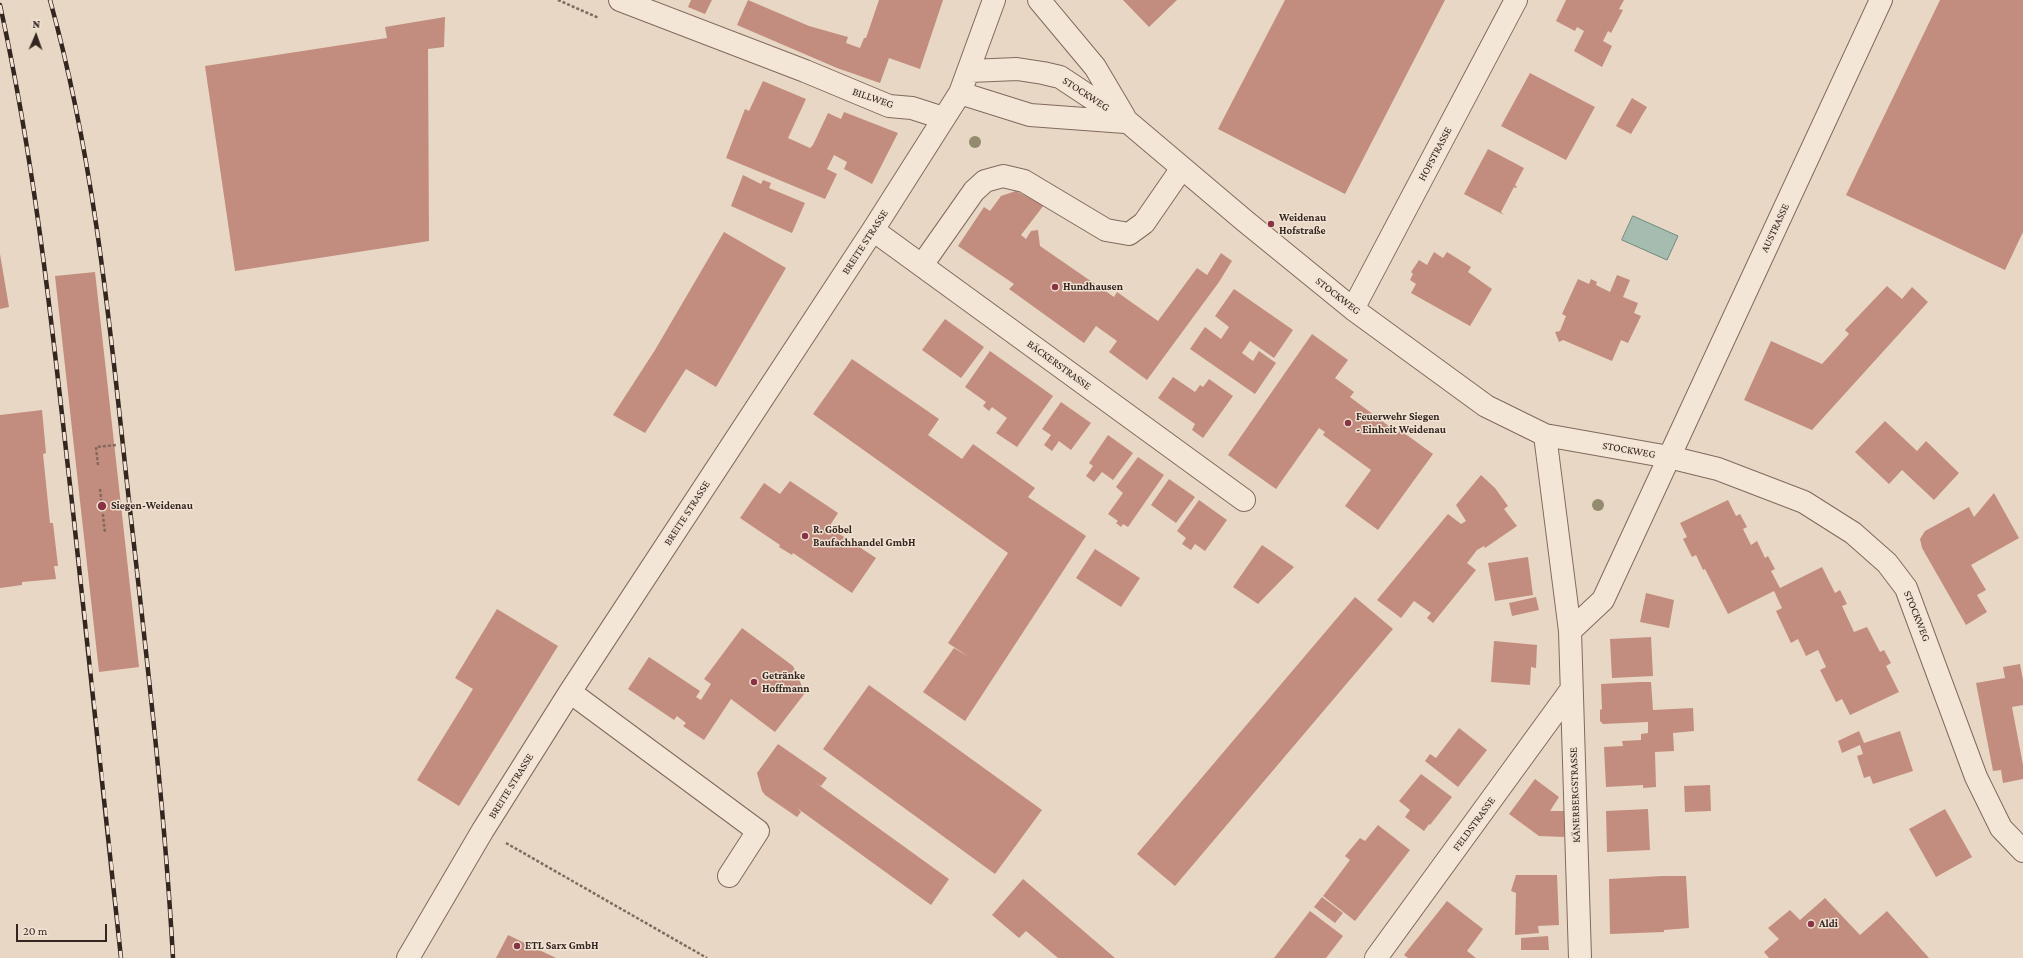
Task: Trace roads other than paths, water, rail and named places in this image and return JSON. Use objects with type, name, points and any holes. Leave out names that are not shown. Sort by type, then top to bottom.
[{"type":"street","name":"BILLWEG","points":[[620,0],[805,71],[889,106],[912,108],[944,118]]},
{"type":"street","name":"BREITE STRASSE","points":[[408,958],[484,830],[570,692],[873,230],[960,94],[970,71],[994,0]]},
{"type":"street","name":"STOCKWEG","points":[[1039,0],[1095,67],[1128,122]]},
{"type":"street","name":"HOFSTRASSE","points":[[1353,309],[1516,0]]},
{"type":"street","name":"AUSTRASSE","points":[[1669,457],[1881,0]]},
{"type":"street","name":"STOCKWEG","points":[[970,71],[1017,69],[1043,72],[1060,77],[1128,122],[1353,309],[1486,406],[1545,435],[1669,457],[1718,469],[1804,502],[1852,534],[1887,563],[1906,588],[1976,777],[2001,828],[2021,846]]},
{"type":"street","name":"STOCKWEG","points":[[960,94],[1030,115],[1128,122]]},
{"type":"street","points":[[922,265],[974,191],[985,181],[1002,176],[1024,181],[1106,230],[1128,234],[1144,223],[1182,168]]},
{"type":"street","name":"BÄCKERSTRASSE","points":[[873,230],[1244,500]]},
{"type":"street","name":"KÄNERBERGSTRASSE","points":[[1545,435],[1570,631],[1580,958]]},
{"type":"street","points":[[1570,631],[1603,600],[1669,457]]},
{"type":"street","name":"FELDSTRASSE","points":[[1376,958],[1572,690]]},
{"type":"street","points":[[570,692],[758,831],[730,876]]},
{"type":"railway","points":[[50,0],[78,117],[98,236],[106,295],[153,716],[173,958]]},
{"type":"railway","points":[[0,5],[12,61],[40,231],[61,402],[121,958]]},
{"type":"place","name":"Weidenau Hofstraße","points":[[1271,224]]},
{"type":"place","name":"Hundhausen","points":[[1055,287]]},
{"type":"place","name":"Feuerwehr Siegen - Einheit Weidenau","points":[[1348,423]]},
{"type":"place","name":"Siegen-Weidenau","points":[[102,506]]},
{"type":"place","name":"R. Göbel Baufachhandel GmbH","points":[[805,536]]},
{"type":"place","name":"Getränke Hoffmann","points":[[754,682]]},
{"type":"place","name":"Aldi","points":[[1811,924]]},
{"type":"place","name":"ETL Sarx GmbH","points":[[517,946]]}]
